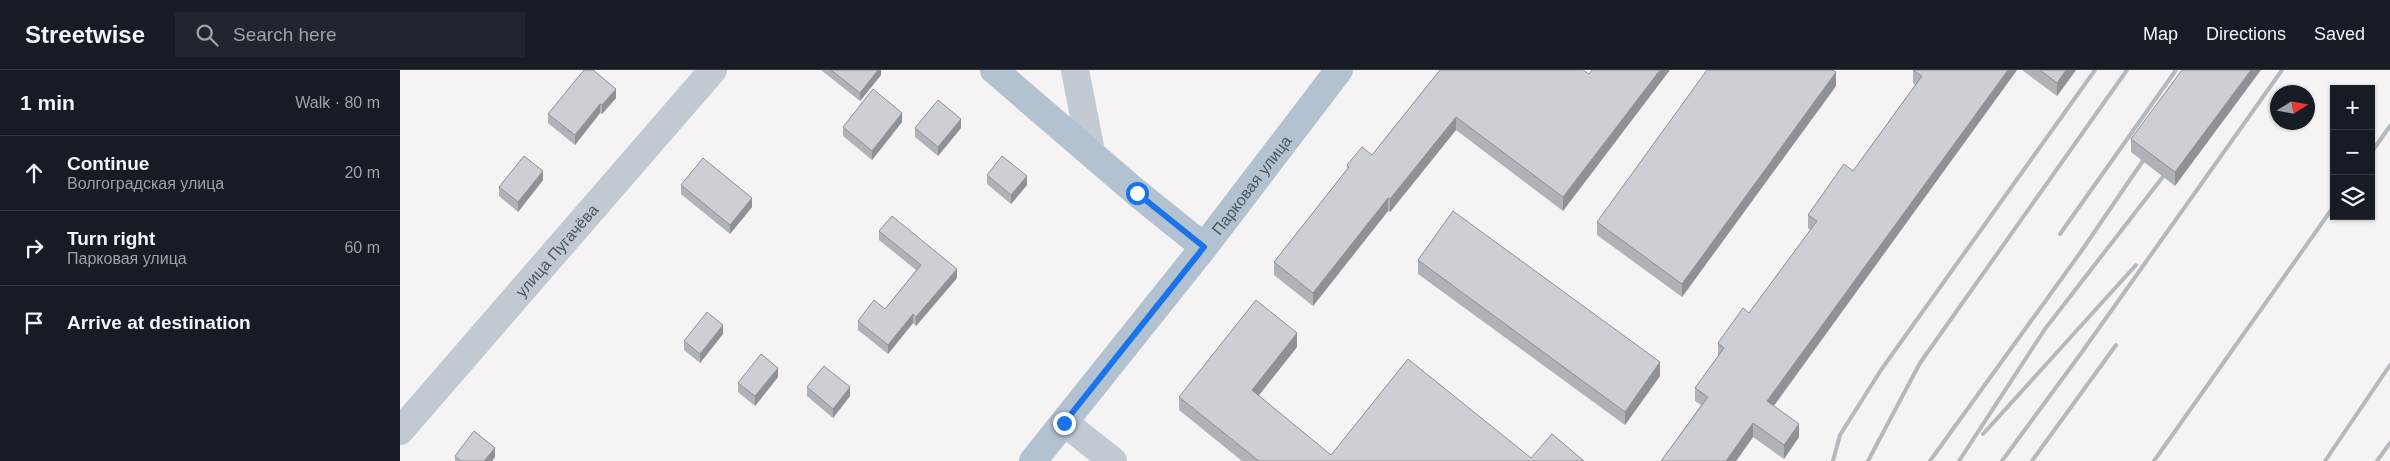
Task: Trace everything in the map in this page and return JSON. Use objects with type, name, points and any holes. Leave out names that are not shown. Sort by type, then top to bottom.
[{"type":"main road","points":[[994,70],[1137,193],[1204,247]]},
{"type":"main road","name":"Парковая улица","points":[[1033,461],[1204,247],[1339,70]]},
{"type":"street","name":"улица Пугачёва","points":[[400,431],[713,70]]},
{"type":"street","points":[[1075,70],[1090,152]]},
{"type":"street","points":[[1064,423],[1113,461]]},
{"type":"building","points":[[584,70],[593,70],[616,89],[602,105],[600,104],[575,135],[548,114]]},
{"type":"building","points":[[831,70],[878,70],[860,93]]},
{"type":"building","points":[[1440,70],[1583,70],[1589,74],[1592,70],[1660,70],[1563,197],[1456,117],[1390,199],[1388,198],[1313,293],[1274,262],[1349,167],[1347,165],[1362,147],[1372,155]]},
{"type":"building","points":[[1707,70],[1832,70],[1836,72],[1682,284],[1597,222]]},
{"type":"building","points":[[1913,70],[2008,70],[1767,401],[1799,424],[1784,445],[1753,423],[1726,461],[1661,461],[1708,397],[1695,388],[1724,348],[1718,343],[1743,308],[1749,313],[1817,221],[1808,215],[1844,164],[1853,171],[1922,76]]},
{"type":"building","points":[[2040,70],[2066,70],[2057,83]]},
{"type":"building","points":[[2182,70],[2251,70],[2175,172],[2131,139]]},
{"type":"building","points":[[873,89],[902,113],[872,151],[843,127]]},
{"type":"building","points":[[938,100],[961,119],[938,147],[915,128]]},
{"type":"building","points":[[524,156],[543,171],[518,202],[499,187]]},
{"type":"building","points":[[1002,156],[1027,176],[1011,195],[987,175]]},
{"type":"building","points":[[703,158],[752,198],[730,225],[681,185]]},
{"type":"building","points":[[1453,211],[1660,362],[1625,412],[1418,260]]},
{"type":"building","points":[[892,216],[957,269],[916,317],[913,314],[888,345],[858,321],[874,300],[885,309],[921,265],[879,231]]},
{"type":"building","points":[[1256,300],[1297,333],[1252,390],[1331,455],[1408,359],[1531,458],[1552,434],[1584,461],[1259,461],[1179,397]]},
{"type":"building","points":[[707,312],[723,325],[700,354],[684,341]]},
{"type":"building","points":[[761,354],[778,368],[755,396],[738,383]]},
{"type":"building","points":[[824,366],[850,387],[833,409],[807,387]]},
{"type":"building","points":[[474,431],[495,448],[484,461],[461,461],[455,456]]},
{"type":"railway","points":[[1833,461],[1840,435],[1881,370],[2095,70]]},
{"type":"railway","points":[[1868,461],[1920,363],[2127,70]]},
{"type":"railway","points":[[2060,234],[2176,70]]},
{"type":"railway","points":[[2002,461],[2082,352],[2282,70]]},
{"type":"railway","points":[[2375,147],[2390,126]]},
{"type":"railway","points":[[1930,461],[2080,253],[2151,149]]},
{"type":"railway","points":[[1959,461],[2045,329],[2172,165]]},
{"type":"railway","points":[[2154,461],[2330,212]]},
{"type":"railway","points":[[1983,434],[2136,265]]},
{"type":"railway","points":[[2032,461],[2116,345]]},
{"type":"railway","points":[[2325,461],[2390,365]]},
{"type":"railway","points":[[2377,461],[2390,443]]},
{"type":"route","points":[[1064,423],[1204,247],[1137,193]]}]
